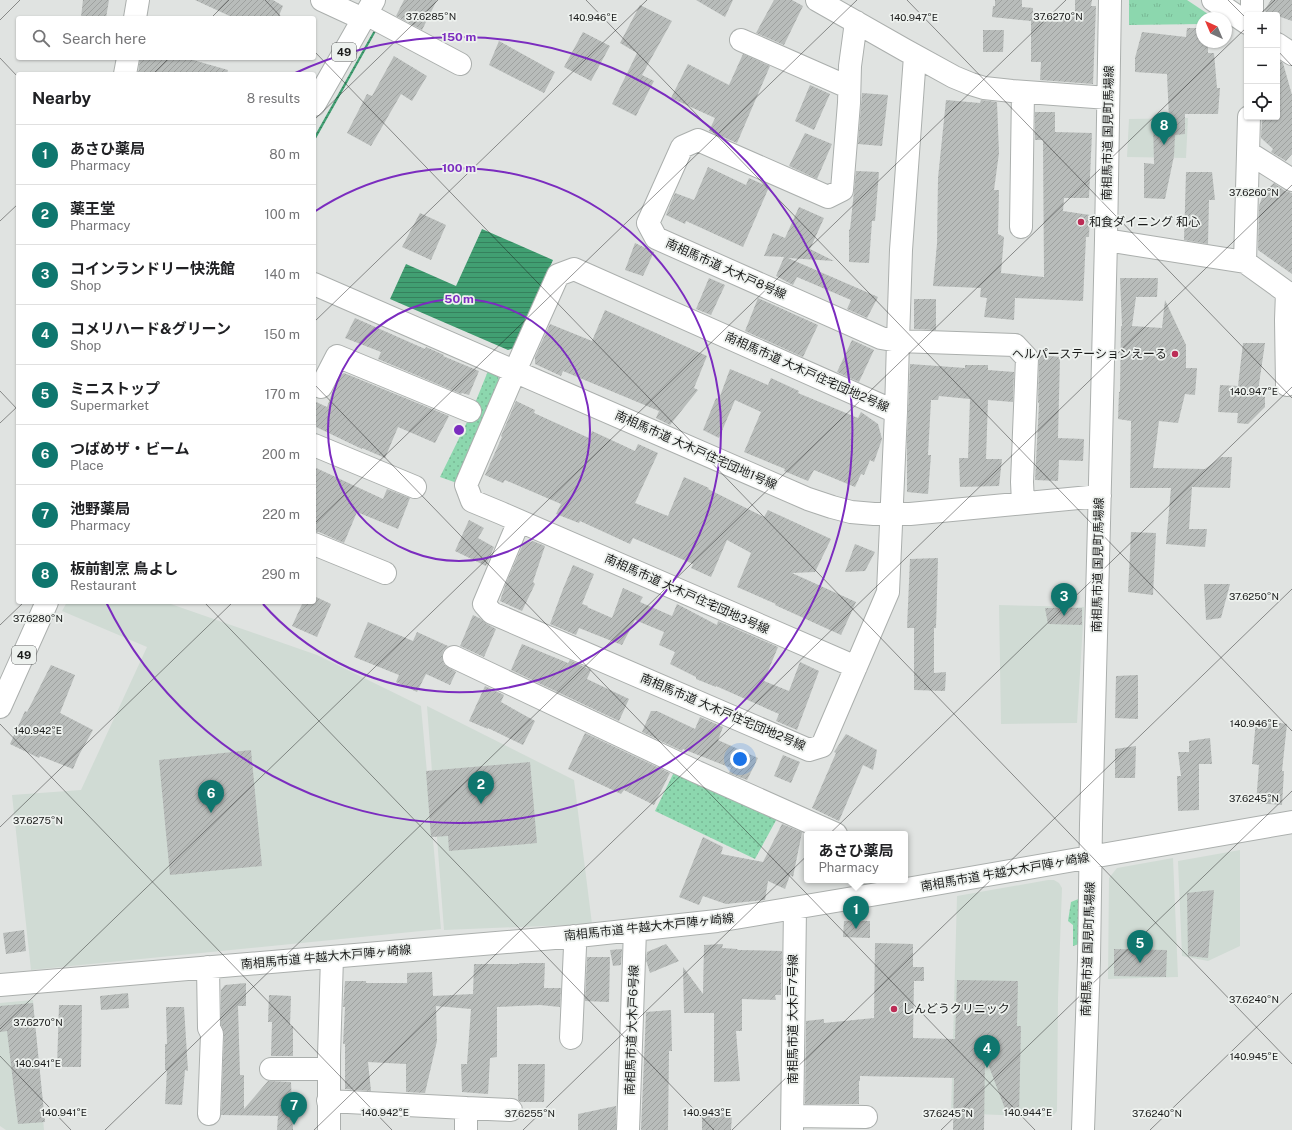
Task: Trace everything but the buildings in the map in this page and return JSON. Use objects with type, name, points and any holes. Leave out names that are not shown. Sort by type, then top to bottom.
[{"type":"street","points":[[135,16],[138,0]]},
{"type":"street","points":[[322,0],[367,11],[460,64]]},
{"type":"street","points":[[817,0],[915,56],[954,77],[971,84],[984,88],[1023,92],[1108,98]]},
{"type":"street","name":"南相馬市道 国見町馬場線","points":[[1083,1130],[1089,960],[1106,240],[1110,0]]},
{"type":"street","points":[[1212,0],[1244,21]]},
{"type":"street","points":[[1252,0],[1252,12]]},
{"type":"street","name":"49","points":[[316,101],[367,11]]},
{"type":"street","name":"南相馬市道 大木戸8号線","points":[[856,22],[848,88],[849,103],[842,190],[828,197],[698,140],[682,147],[648,223],[656,238],[881,338],[898,341]]},
{"type":"street","points":[[741,40],[848,88]]},
{"type":"street","points":[[1280,46],[1292,54]]},
{"type":"street","points":[[896,412],[901,250],[915,56]]},
{"type":"street","points":[[125,72],[128,60]]},
{"type":"street","points":[[1021,227],[1023,92]]},
{"type":"street","points":[[1245,262],[1250,120]]},
{"type":"street","points":[[1249,153],[1292,180]]},
{"type":"street","points":[[1106,240],[1245,262],[1290,294],[1286,320],[1287,386]]},
{"type":"street","name":"南相馬市道 大木戸住宅団地2号線","points":[[574,269],[896,412],[888,592],[822,746],[809,750],[492,612],[484,604],[519,521],[472,501],[466,485],[515,371],[558,275],[574,269]]},
{"type":"street","name":"南相馬市道 大木戸住宅団地1号線","points":[[316,285],[808,499],[832,507],[851,512],[910,514],[1100,496]]},
{"type":"street","points":[[898,341],[1015,345],[1027,358],[1022,482],[1023,504]]},
{"type":"street","points":[[316,385],[321,387],[337,356],[470,411]]},
{"type":"street","points":[[316,446],[415,487]]},
{"type":"street","name":"南相馬市道 大木戸住宅団地3号線","points":[[519,521],[856,667]]},
{"type":"street","points":[[316,545],[385,573]]},
{"type":"street","name":"49","points":[[0,707],[46,604]]},
{"type":"street","points":[[454,657],[697,772],[829,831]]},
{"type":"street","name":"南相馬市道 牛越大木戸陣ヶ崎線","points":[[0,985],[574,936],[717,920],[794,908],[906,884],[1091,857],[1292,822]]},
{"type":"street","name":"南相馬市道 大木戸7号線","points":[[792,1123],[794,908]]},
{"type":"street","name":"南相馬市道 大木戸6号線","points":[[628,1130],[635,930]]},
{"type":"street","points":[[571,1038],[575,947],[574,936]]},
{"type":"street","points":[[329,1130],[328,1101],[332,956]]},
{"type":"street","points":[[208,967],[209,1028],[212,1034],[209,1114]]},
{"type":"street","points":[[271,1069],[329,1069]]},
{"type":"street","points":[[328,1101],[511,1110]]},
{"type":"street","points":[[466,1108],[466,1130]]},
{"type":"street","points":[[792,1123],[866,1116]]},
{"type":"shaded area","points":[[377,25],[379,26],[316,138],[316,133]]},
{"type":"shaded area","points":[[1188,118],[1186,158],[1127,157],[1129,119]]},
{"type":"shaded area","points":[[482,229],[553,260],[514,348],[508,350],[390,299],[406,264],[456,286]]},
{"type":"shaded area","points":[[66,604],[171,604],[317,655],[421,706],[441,929],[31,970],[12,795],[81,790],[147,647],[62,611]]},
{"type":"shaded area","points":[[999,605],[1084,607],[1077,723],[1001,724]]},
{"type":"shaded area","points":[[427,706],[574,780],[592,924],[444,930]]},
{"type":"shaded area","points":[[1240,850],[1240,946],[1208,961],[1182,956],[1178,861]]},
{"type":"shaded area","points":[[1173,858],[1178,977],[1108,979],[1109,878],[1117,868]]},
{"type":"shaded area","points":[[1054,880],[1059,883],[1062,888],[1058,998],[1057,1111],[1052,1117],[951,1113],[957,896]]},
{"type":"shaded area","points":[[33,1000],[44,1130],[6,1130],[0,1126],[0,1003]]},
{"type":"green space","points":[[1129,0],[1187,0],[1205,12],[1196,12],[1196,24],[1129,25]]},
{"type":"green space","points":[[488,371],[498,375],[500,388],[457,483],[440,477],[469,418]]},
{"type":"green space","points":[[677,766],[780,813],[755,859],[655,811]]},
{"type":"green space","points":[[1081,898],[1079,944],[1073,946],[1073,925],[1068,921],[1071,902]]},
{"type":"place","name":"板前割烹 鳥よし","points":[[1164,145]]},
{"type":"place","name":"和食ダイニング 和心","points":[[1081,222]]},
{"type":"place","name":"ヘルパーステーションえーる","points":[[1175,354]]},
{"type":"place","name":"コインランドリー快洗館","points":[[1064,616]]},
{"type":"place","name":"薬王堂","points":[[481,804]]},
{"type":"place","name":"つばめザ・ビーム","points":[[211,813]]},
{"type":"place","name":"あさひ薬局","points":[[856,929]]},
{"type":"place","name":"ミニストップ","points":[[1140,963]]},
{"type":"place","name":"しんどうクリニック","points":[[894,1009]]},
{"type":"place","name":"コメリハード&グリーン","points":[[987,1068]]},
{"type":"place","name":"池野薬局","points":[[294,1125]]}]
